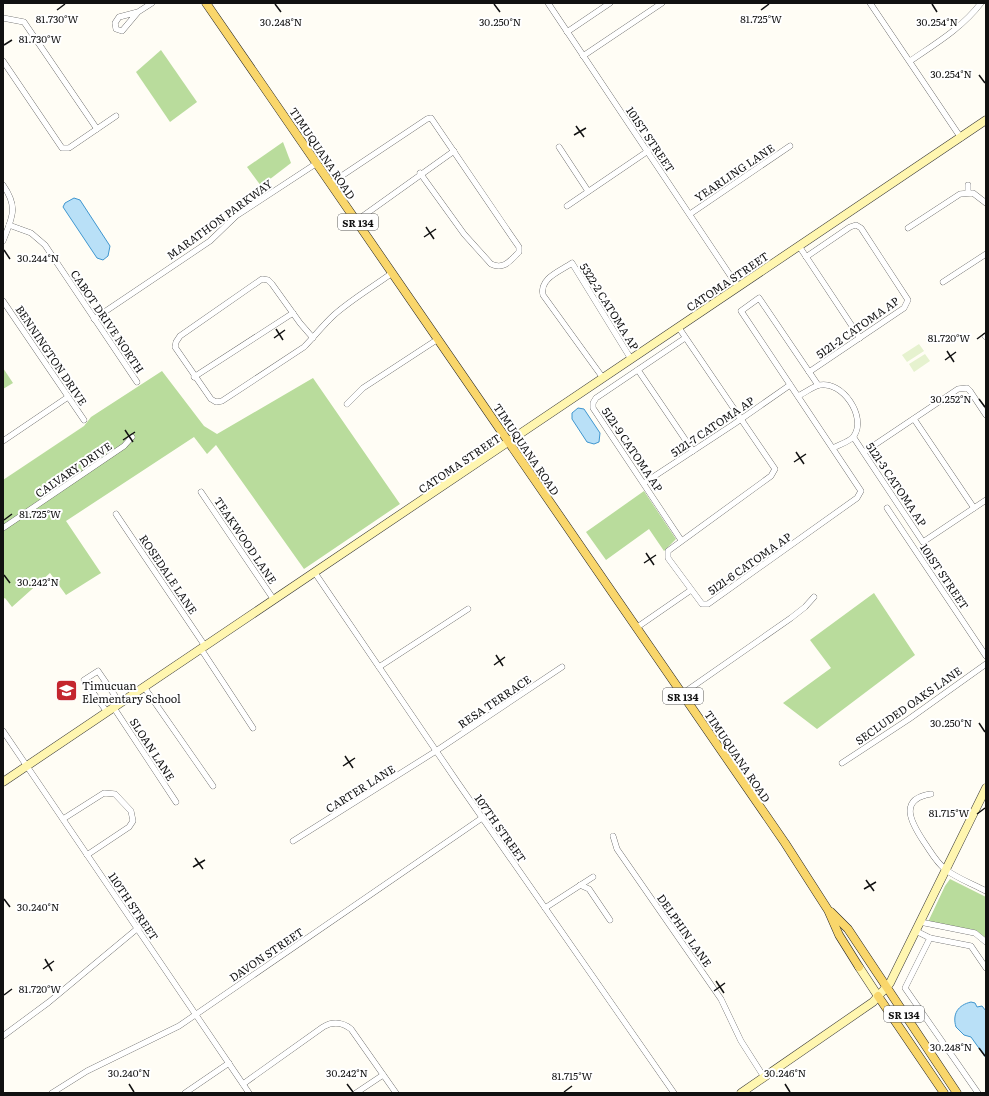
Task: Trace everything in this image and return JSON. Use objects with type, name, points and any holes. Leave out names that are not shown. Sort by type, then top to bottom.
[{"type":"main road","name":"TIMUQUANA ROAD","points":[[206,3],[682,694],[828,910],[839,935],[859,966]]},
{"type":"main road","name":"TIMUQUANA ROAD","points":[[828,910],[848,929],[957,1093]]},
{"type":"main road","name":"TIMUQUANA ROAD","points":[[878,996],[944,1093]]},
{"type":"street","points":[[138,12],[152,3]]},
{"type":"street","name":"101ST STREET","points":[[548,3],[738,287]]},
{"type":"street","points":[[567,32],[610,3]]},
{"type":"street","points":[[583,56],[662,3]]},
{"type":"street","points":[[870,3],[960,138]]},
{"type":"street","points":[[910,61],[953,32],[968,19],[981,3]]},
{"type":"street","points":[[3,18],[24,22],[97,129]]},
{"type":"street","points":[[3,61],[62,148],[69,148],[116,116]]},
{"type":"street","points":[[331,183],[431,118],[519,247],[519,252],[504,266],[496,267],[491,264],[464,234],[420,174]]},
{"type":"street","name":"CATOMA STREET","points":[[3,782],[986,120]]},
{"type":"street","name":"YEARLING LANE","points":[[690,214],[790,146]]},
{"type":"street","points":[[559,147],[588,191]]},
{"type":"street","points":[[356,220],[454,151]]},
{"type":"street","points":[[566,206],[648,152]]},
{"type":"street","name":"MARATHON PARKWAY","points":[[94,319],[210,240],[236,216],[317,163]]},
{"type":"street","points":[[3,185],[12,200],[14,207],[3,241]]},
{"type":"street","points":[[968,185],[968,192]]},
{"type":"street","points":[[908,228],[954,197],[968,192],[979,196],[986,203]]},
{"type":"street","name":"CABOT DRIVE NORTH","points":[[9,225],[31,234],[45,245],[137,382]]},
{"type":"street","name":"5121-2 CATOMA AP","points":[[806,257],[850,227],[856,226],[861,228],[906,296],[907,304],[809,372]]},
{"type":"street","points":[[799,246],[860,338]]},
{"type":"street","points":[[943,282],[986,254]]},
{"type":"street","name":"5322-2 CATOMA AP","points":[[603,378],[543,295],[541,289],[545,281],[572,263],[631,359]]},
{"type":"street","points":[[313,338],[272,284],[268,280],[262,279],[178,339],[175,347],[211,399],[216,402],[222,401],[304,347],[313,338],[334,316],[392,272]]},
{"type":"street","name":"5121-6 CATOMA AP","points":[[679,328],[773,466],[774,473],[681,540],[670,549],[667,554],[702,604],[708,604],[857,498],[861,491],[741,311],[759,298],[809,372]]},
{"type":"street","name":"BENNINGTON DRIVE","points":[[3,301],[84,420]]},
{"type":"street","points":[[194,376],[293,313]]},
{"type":"street","name":"5121-9 CATOMA AP","points":[[681,540],[593,408],[593,403],[596,398],[685,338]]},
{"type":"street","points":[[347,404],[363,388],[438,339]]},
{"type":"street","points":[[638,370],[693,451]]},
{"type":"street","points":[[809,372],[818,385]]},
{"type":"street","name":"5121-7 CATOMA AP","points":[[644,484],[741,420],[790,385]]},
{"type":"street","points":[[798,396],[818,385],[836,388],[848,398],[853,406],[858,424],[854,438],[833,448]]},
{"type":"street","points":[[864,452],[958,389],[963,388],[970,391],[986,415]]},
{"type":"street","points":[[3,441],[68,396]]},
{"type":"street","points":[[914,419],[974,508],[986,500]]},
{"type":"street","name":"CALVARY DRIVE","points":[[3,528],[124,446],[132,437]]},
{"type":"street","name":"5121-3 CATOMA AP","points":[[854,438],[923,542],[974,508]]},
{"type":"street","name":"TEAKWOOD LANE","points":[[201,492],[274,600]]},
{"type":"street","name":"101ST STREET","points":[[887,508],[986,656]]},
{"type":"street","name":"ROSEDALE LANE","points":[[116,514],[253,728]]},
{"type":"street","name":"107TH STREET","points":[[315,573],[482,818],[674,1093]]},
{"type":"street","points":[[636,628],[691,590]]},
{"type":"street","points":[[682,694],[796,615],[814,597]]},
{"type":"street","points":[[379,667],[468,608]]},
{"type":"street","name":"SECLUDED OAKS LANE","points":[[842,763],[909,719],[986,664]]},
{"type":"street","name":"RESA TERRACE","points":[[436,751],[562,667]]},
{"type":"street","points":[[98,671],[113,708],[84,680],[98,671]]},
{"type":"street","points":[[144,687],[213,786]]},
{"type":"street","name":"SLOAN LANE","points":[[113,708],[176,802]]},
{"type":"street","name":"110TH STREET","points":[[3,731],[249,1093]]},
{"type":"street","name":"CARTER LANE","points":[[293,841],[436,751]]},
{"type":"street","points":[[741,1093],[872,1002],[886,988],[890,983],[985,790]]},
{"type":"street","points":[[63,819],[104,793],[115,794],[131,811],[133,821],[128,827],[87,855]]},
{"type":"street","points":[[931,794],[922,796],[913,803],[910,817],[916,831],[937,861],[946,870],[986,891]]},
{"type":"street","name":"DAVON STREET","points":[[52,1093],[86,1071],[172,1030],[482,818]]},
{"type":"street","name":"DELPHIN LANE","points":[[613,836],[617,849],[721,999],[741,1042],[764,1077]]},
{"type":"street","points":[[545,908],[593,877]]},
{"type":"street","points":[[580,885],[589,889],[610,920]]},
{"type":"street","points":[[920,922],[976,933],[986,942]]},
{"type":"street","points":[[3,1036],[49,1002],[138,928]]},
{"type":"street","points":[[916,930],[930,938],[971,946],[986,968]]},
{"type":"street","points":[[930,938],[905,988],[978,1093]]},
{"type":"street","name":"TIMUQUANA ROAD","points":[[859,966],[878,996]]},
{"type":"street","points":[[242,1084],[323,1027],[328,1024],[340,1023],[351,1029],[396,1093]]},
{"type":"street","points":[[185,1093],[229,1064]]},
{"type":"street","points":[[356,1093],[383,1074]]},
{"type":"green space","points":[[161,50],[197,102],[170,122],[136,72]]},
{"type":"green space","points":[[283,142],[291,163],[261,186],[247,167]]},
{"type":"green space","points":[[919,344],[924,351],[907,362],[902,355]]},
{"type":"green space","points":[[925,354],[930,361],[914,372],[909,364]]},
{"type":"green space","points":[[3,368],[13,383],[3,389]]},
{"type":"green space","points":[[162,371],[204,426],[217,434],[313,378],[400,504],[304,569],[216,445],[207,454],[194,437],[66,521],[101,573],[66,595],[50,573],[12,607],[5,598],[3,599],[3,480],[84,426],[91,417]]},
{"type":"green space","points":[[644,491],[676,539],[664,551],[649,529],[606,560],[586,532]]},
{"type":"green space","points":[[874,593],[915,655],[817,729],[783,703],[831,668],[810,640]]},
{"type":"green space","points":[[950,879],[986,897],[986,938],[975,930],[928,922],[945,886]]},
{"type":"water","points":[[74,198],[80,200],[110,246],[108,256],[103,260],[97,258],[63,207],[65,203]]},
{"type":"water","points":[[578,408],[584,409],[600,433],[599,442],[594,444],[587,442],[572,419],[572,413]]},
{"type":"water","points":[[966,1003],[975,1003],[977,1007],[982,1006],[986,1011],[986,1058],[971,1037],[964,1035],[956,1027],[955,1018],[957,1011]]},
{"type":"place","name":"Timucuan Elementary School","points":[[66,691]]}]
